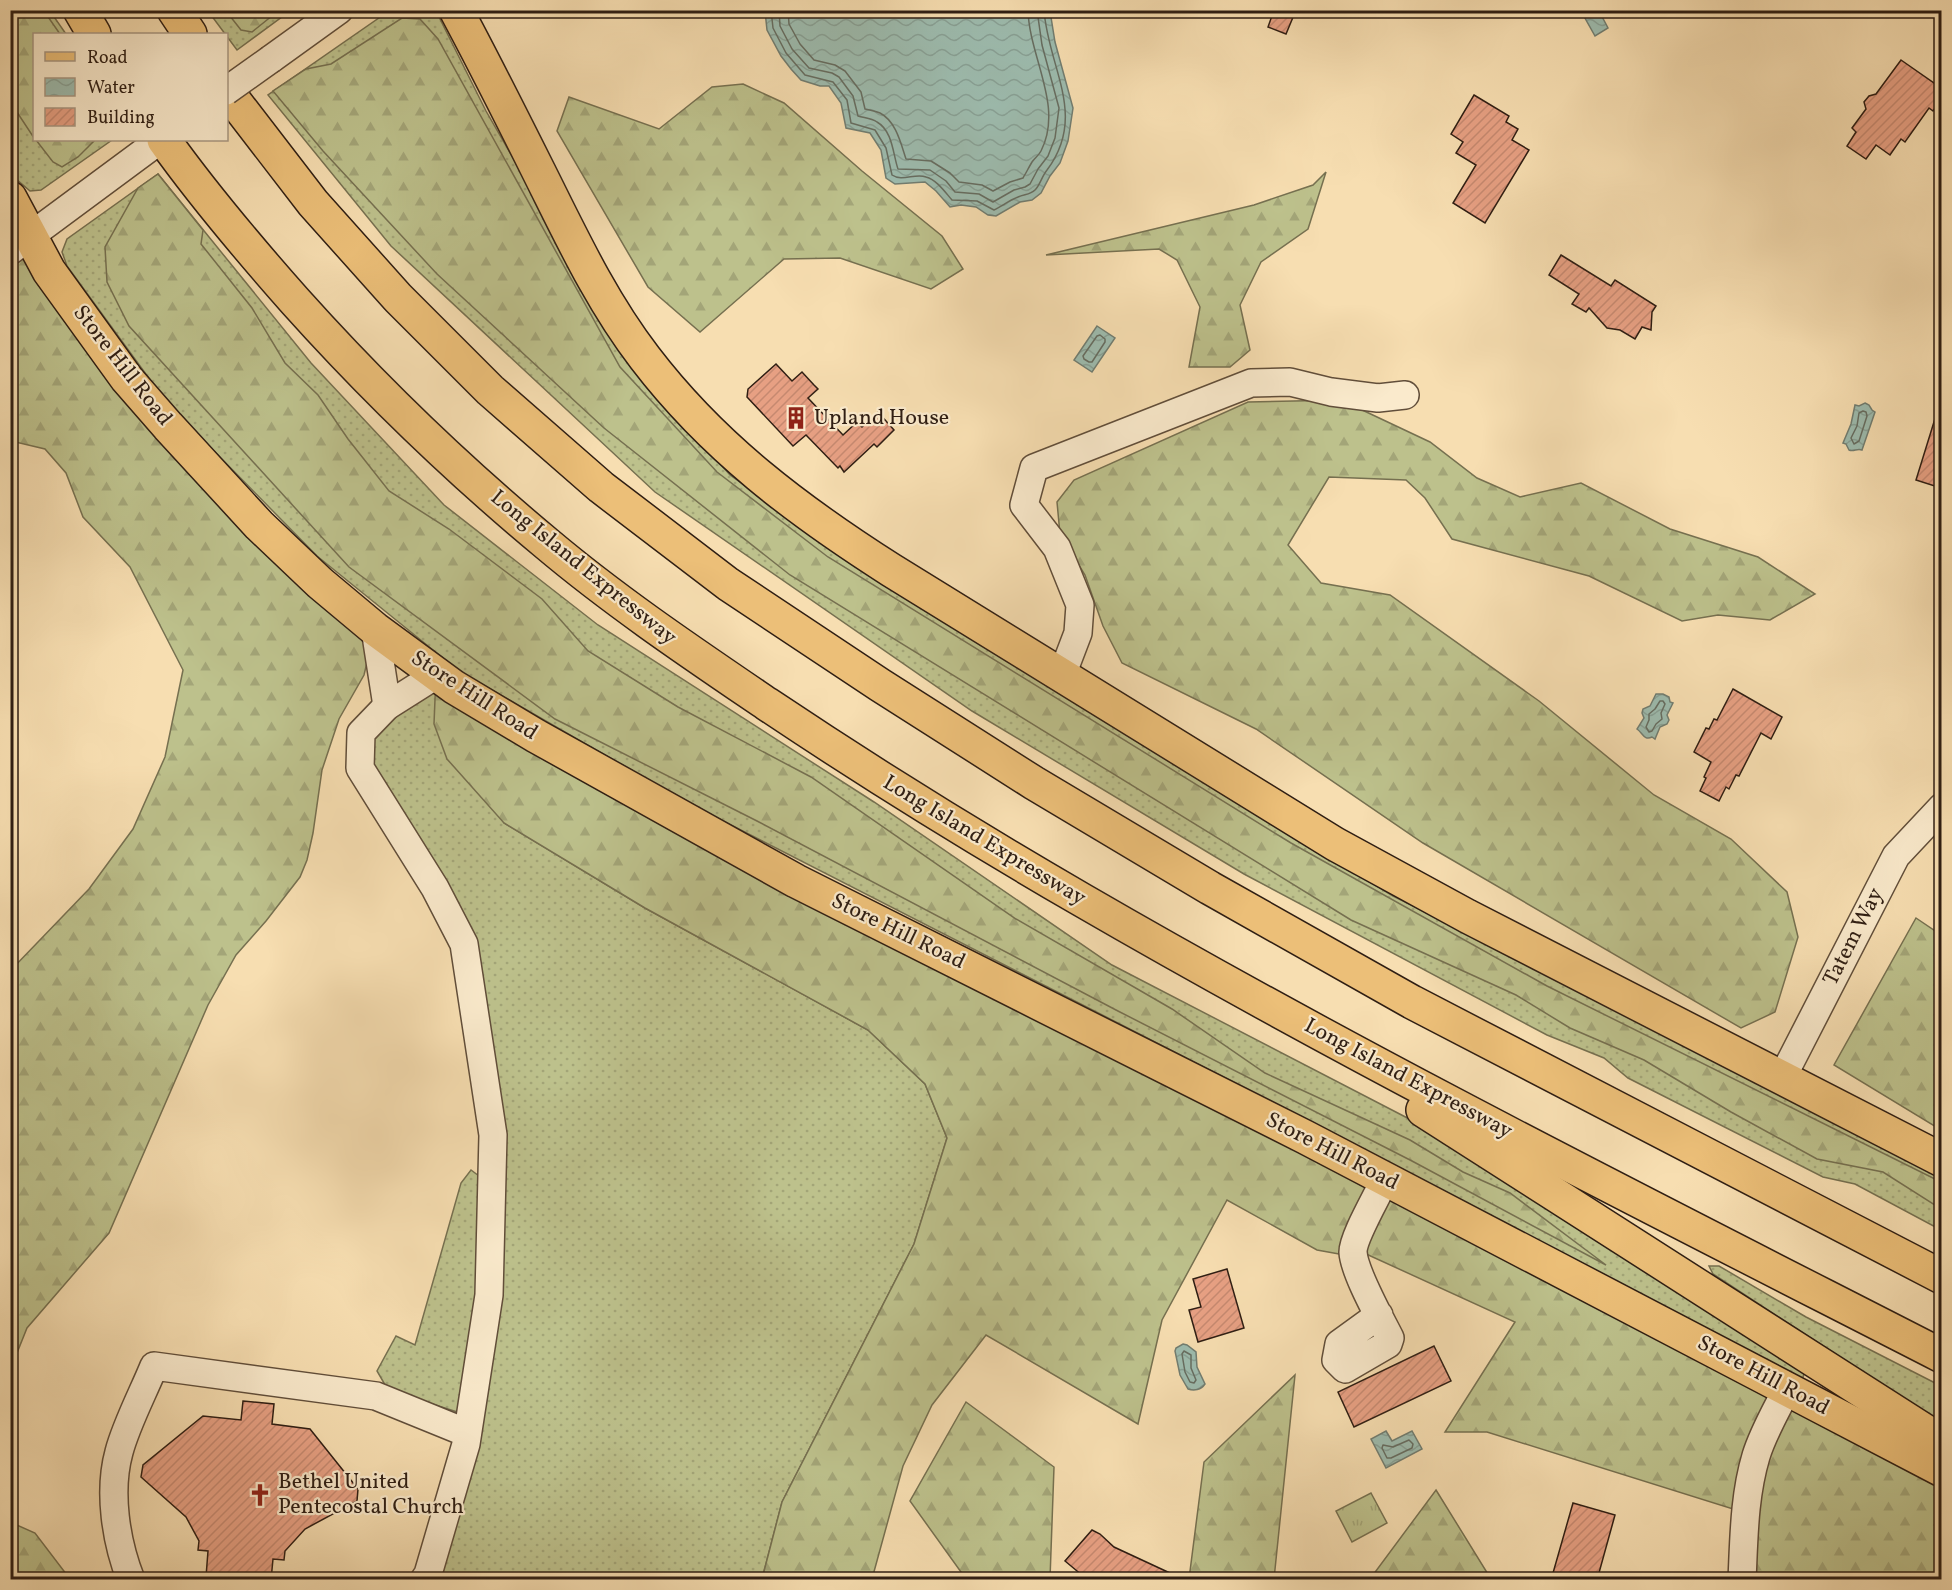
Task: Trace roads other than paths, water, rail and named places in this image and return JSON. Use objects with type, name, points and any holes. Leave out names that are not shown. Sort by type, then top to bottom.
[{"type":"main road","points":[[80,10],[93,33]]},
{"type":"main road","points":[[174,10],[189,33]]},
{"type":"main road","points":[[456,10],[579,253],[604,297],[644,357],[686,407],[746,467],[812,518],[874,559],[1278,810],[1467,916],[1941,1160]]},
{"type":"main road","points":[[228,93],[313,203],[398,298],[482,382],[601,487],[728,584],[880,685],[1034,783],[1210,888],[1412,1002],[1941,1277]]},
{"type":"main road","name":"Long Island Expressway","points":[[163,141],[249,250],[338,349],[433,444],[548,545],[680,645],[834,748],[990,847],[1160,945],[1364,1057],[1941,1356]]},
{"type":"main road","name":"Store Hill Road","points":[[10,198],[21,243],[49,271],[127,379],[259,525],[320,584],[436,675],[536,736],[796,881],[1385,1179],[1941,1470]]},
{"type":"main road","points":[[1160,945],[1499,1158],[1941,1442]]},
{"type":"street","points":[[228,89],[339,10]]},
{"type":"street","points":[[21,243],[161,141]]},
{"type":"street","points":[[1062,675],[1078,633],[1080,605],[1057,548],[1024,506],[1034,468],[1251,383],[1290,382],[1331,392],[1378,398],[1405,395]]},
{"type":"street","points":[[375,629],[387,706]]},
{"type":"street","points":[[424,1580],[431,1564],[467,1433],[489,1295],[493,1135],[464,944],[435,888],[360,768],[361,733],[387,706],[436,675]]},
{"type":"street","name":"Tatem Way","points":[[1782,1078],[1896,856],[1941,807]]},
{"type":"street","points":[[1379,1315],[1356,1267],[1353,1251],[1356,1239],[1385,1179]]},
{"type":"street","points":[[131,1580],[122,1556],[116,1528],[115,1470],[119,1451],[154,1366],[376,1396],[467,1433]]},
{"type":"street","points":[[1743,1580],[1744,1528],[1751,1475],[1757,1454],[1787,1389]]},
{"type":"water","points":[[765,11],[1050,11],[1055,42],[1073,108],[1068,141],[1060,163],[1041,193],[1032,200],[1020,202],[996,216],[988,215],[976,207],[961,205],[950,207],[925,182],[895,184],[886,178],[881,150],[870,133],[846,128],[841,103],[829,86],[820,86],[801,80],[781,56],[767,30]]},
{"type":"water","points":[[1581,11],[1599,11],[1608,28],[1595,36]]},
{"type":"water","points":[[1097,326],[1115,338],[1092,372],[1074,360]]},
{"type":"water","points":[[1865,403],[1875,412],[1862,450],[1852,451],[1843,443],[1851,424],[1855,405]]},
{"type":"water","points":[[1656,694],[1669,697],[1670,702],[1673,703],[1667,715],[1669,720],[1667,724],[1660,727],[1655,739],[1645,737],[1637,729],[1644,718],[1643,709],[1650,706]]},
{"type":"water","points":[[1183,1344],[1196,1352],[1197,1367],[1205,1384],[1197,1390],[1188,1389],[1180,1375],[1175,1351]]},
{"type":"water","points":[[1386,1431],[1392,1441],[1412,1431],[1422,1449],[1386,1468],[1371,1439]]},
{"type":"place","name":"Upland House","points":[[796,418]]},
{"type":"place","name":"Bethel United Pentecostal Church","points":[[260,1495]]}]
